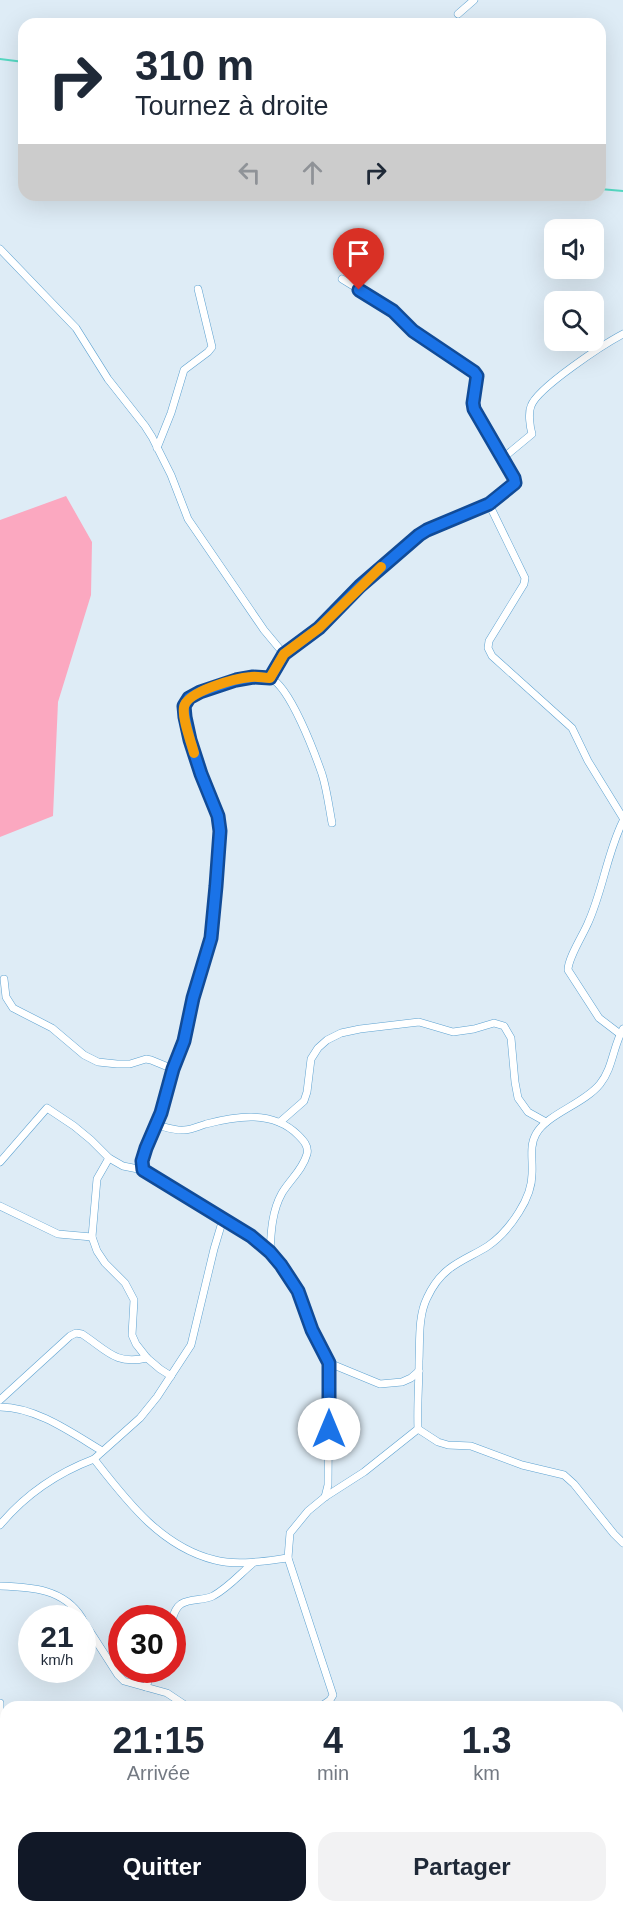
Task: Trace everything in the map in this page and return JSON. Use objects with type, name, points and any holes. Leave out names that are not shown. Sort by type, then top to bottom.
[{"type":"street","points":[[458,14],[474,0]]},
{"type":"street","points":[[0,249],[76,328],[108,379],[145,426],[171,475],[188,519],[264,630],[284,654]]},
{"type":"street","points":[[270,678],[284,654],[319,628],[360,586],[419,535],[489,504],[515,483],[474,409],[477,376],[474,372],[413,331],[393,311],[342,279]]},
{"type":"street","points":[[157,448],[184,370],[212,347],[198,289]]},
{"type":"street","points":[[503,458],[532,434],[530,408],[533,401],[553,383],[623,334]]},
{"type":"street","points":[[418,1429],[421,1320],[426,1299],[435,1284],[447,1271],[465,1257],[487,1247],[504,1233],[520,1212],[528,1196],[532,1176],[531,1149],[538,1130],[546,1122],[582,1101],[601,1083],[614,1057],[621,1032],[599,1018],[568,970],[568,965],[596,906],[613,841],[623,820],[572,729],[492,656],[488,648],[489,641],[524,584],[525,578],[489,504]]},
{"type":"street","points":[[143,1170],[142,1161],[157,1125],[173,1069],[184,1041],[193,998],[211,938],[220,831],[218,816],[190,740],[184,706],[189,698],[236,680],[253,677],[270,678],[281,687],[305,730],[322,776],[332,824]]},
{"type":"street","points":[[4,979],[6,997],[13,1008],[52,1028],[84,1055],[98,1062],[117,1064],[130,1064],[146,1059],[173,1069]]},
{"type":"street","points":[[280,1122],[304,1101],[311,1059],[327,1040],[360,1029],[419,1022],[453,1032],[494,1023],[504,1026],[512,1038],[518,1098],[528,1112],[546,1122]]},
{"type":"street","points":[[0,1162],[47,1108],[91,1140],[109,1158],[123,1166],[143,1170],[251,1236],[270,1252],[298,1291],[312,1330],[329,1363],[326,1497]]},
{"type":"street","points":[[157,1125],[182,1131],[223,1119],[246,1116],[280,1122],[292,1129],[304,1141],[308,1151],[303,1164],[281,1195],[275,1210],[271,1225],[270,1252]]},
{"type":"street","points":[[109,1158],[97,1179],[92,1237],[105,1263],[131,1291],[134,1300],[132,1335],[136,1344],[147,1358],[171,1376]]},
{"type":"street","points":[[0,1206],[58,1234],[92,1237]]},
{"type":"street","points":[[0,1525],[10,1512],[33,1492],[68,1469],[94,1459],[140,1418],[171,1376],[191,1345],[214,1249],[224,1220]]},
{"type":"street","points":[[0,1400],[28,1372],[76,1333],[82,1334],[124,1361],[147,1358]]},
{"type":"street","points":[[329,1363],[380,1384],[402,1382],[419,1371]]},
{"type":"street","points":[[0,1407],[30,1413],[64,1428],[102,1451]]},
{"type":"street","points":[[329,1701],[333,1695],[288,1558],[290,1533],[308,1511],[364,1472],[418,1429]]},
{"type":"street","points":[[418,1429],[438,1442],[471,1446],[522,1465],[564,1475],[623,1543]]},
{"type":"street","points":[[94,1459],[144,1519],[179,1546],[215,1560],[253,1563],[288,1558]]},
{"type":"street","points":[[180,1605],[190,1600],[211,1597],[229,1585],[253,1563]]},
{"type":"street","points":[[0,1586],[50,1593],[67,1600],[71,1605]]},
{"type":"street","points":[[96,1641],[118,1676],[124,1681],[167,1693],[179,1701]]},
{"type":"street","points":[[146,1687],[147,1683]]},
{"type":"street","points":[[0,1703],[0,1722]]},
{"type":"shaded area","points":[[66,496],[92,542],[91,595],[58,702],[53,816],[0,837],[0,520]]},
{"type":"waterway","points":[[0,59],[18,61]]},
{"type":"waterway","points":[[606,190],[623,191]]},
{"type":"slow traffic","points":[[194,753],[185,717],[184,706],[189,698],[236,680],[253,677],[270,678],[284,654],[319,628],[381,567]]},
{"type":"route","points":[[329,1429],[329,1363],[312,1330],[298,1291],[281,1265],[251,1236],[143,1170],[142,1161],[157,1125],[173,1069],[184,1041],[193,998],[211,938],[213,921],[220,831],[218,816],[190,740],[184,706],[189,698],[200,692],[236,680],[253,677],[270,678],[284,654],[319,628],[360,586],[419,535],[489,504],[515,483],[474,409],[477,376],[474,372],[413,331],[393,311],[359,290]]}]
